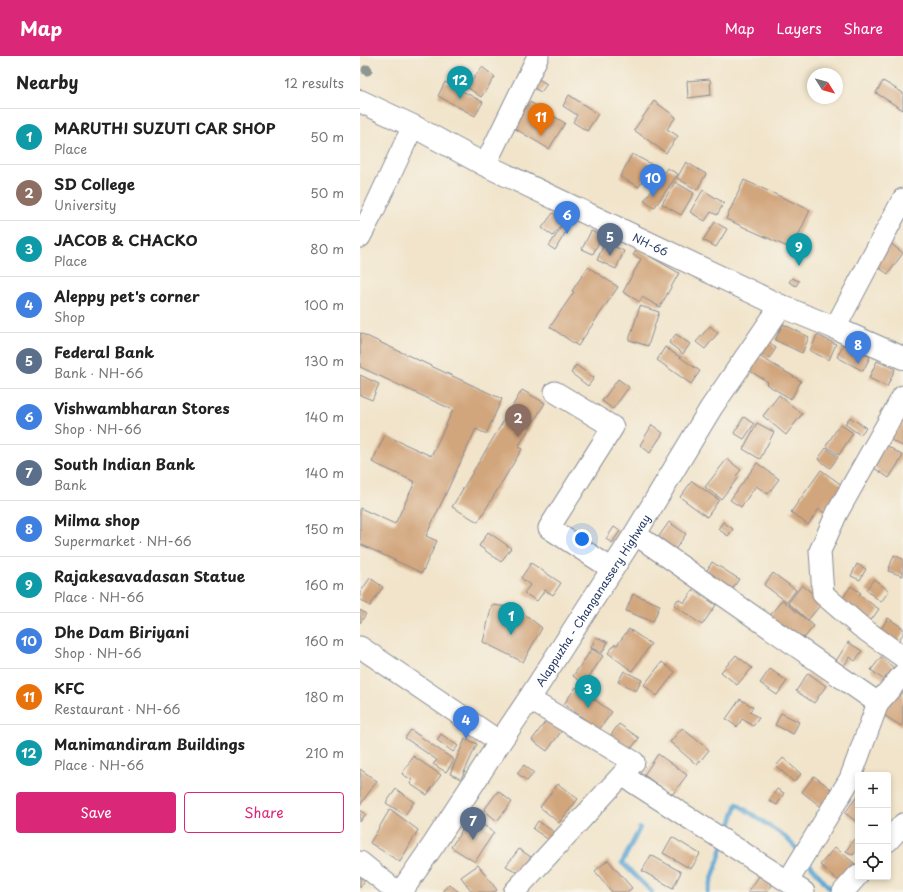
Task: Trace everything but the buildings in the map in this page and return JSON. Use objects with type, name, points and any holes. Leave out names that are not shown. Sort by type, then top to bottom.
[{"type":"main road","name":"NH-66","points":[[360,101],[413,126],[485,165],[781,306],[903,358]]},
{"type":"main road","name":"Alappuzha - Changanassery Highway","points":[[401,892],[529,700],[635,534],[711,408],[781,306]]},
{"type":"street","points":[[485,165],[538,56]]},
{"type":"street","points":[[360,237],[413,126]]},
{"type":"street","points":[[835,328],[903,199]]},
{"type":"street","points":[[555,392],[613,427],[550,528],[612,568]]},
{"type":"street","points":[[903,396],[837,513],[820,551],[823,594],[861,627],[903,657]]},
{"type":"street","points":[[635,534],[878,703]]},
{"type":"street","points":[[360,647],[500,742]]},
{"type":"street","points":[[622,775],[796,887],[850,779],[878,703],[903,674]]},
{"type":"street","points":[[514,892],[634,762],[529,700]]},
{"type":"street","points":[[891,838],[903,824]]},
{"type":"street","points":[[360,862],[398,892]]},
{"type":"street","points":[[843,892],[855,878]]},
{"type":"waterway","points":[[726,837],[737,804],[784,836],[800,852]]},
{"type":"waterway","points":[[640,828],[622,863],[652,892]]},
{"type":"waterway","points":[[708,892],[723,845]]},
{"type":"waterway","points":[[807,861],[833,892]]},
{"type":"place","name":"Manimandiram Buildings","points":[[460,99]]},
{"type":"place","name":"KFC","points":[[541,136]]},
{"type":"place","name":"Dhe Dam Biriyani","points":[[653,197]]},
{"type":"place","name":"Vishwambharan Stores","points":[[567,234]]},
{"type":"place","name":"Federal Bank","points":[[610,256]]},
{"type":"place","name":"Rajakesavadasan Statue","points":[[799,266]]},
{"type":"place","name":"Milma shop","points":[[858,364]]},
{"type":"place","name":"SD College","points":[[518,437]]},
{"type":"place","name":"MARUTHI SUZUTI CAR SHOP","points":[[511,635]]},
{"type":"place","name":"JACOB & CHACKO","points":[[588,708]]},
{"type":"place","name":"Aleppy pet's corner","points":[[466,739]]},
{"type":"place","name":"South Indian Bank","points":[[473,840]]}]
